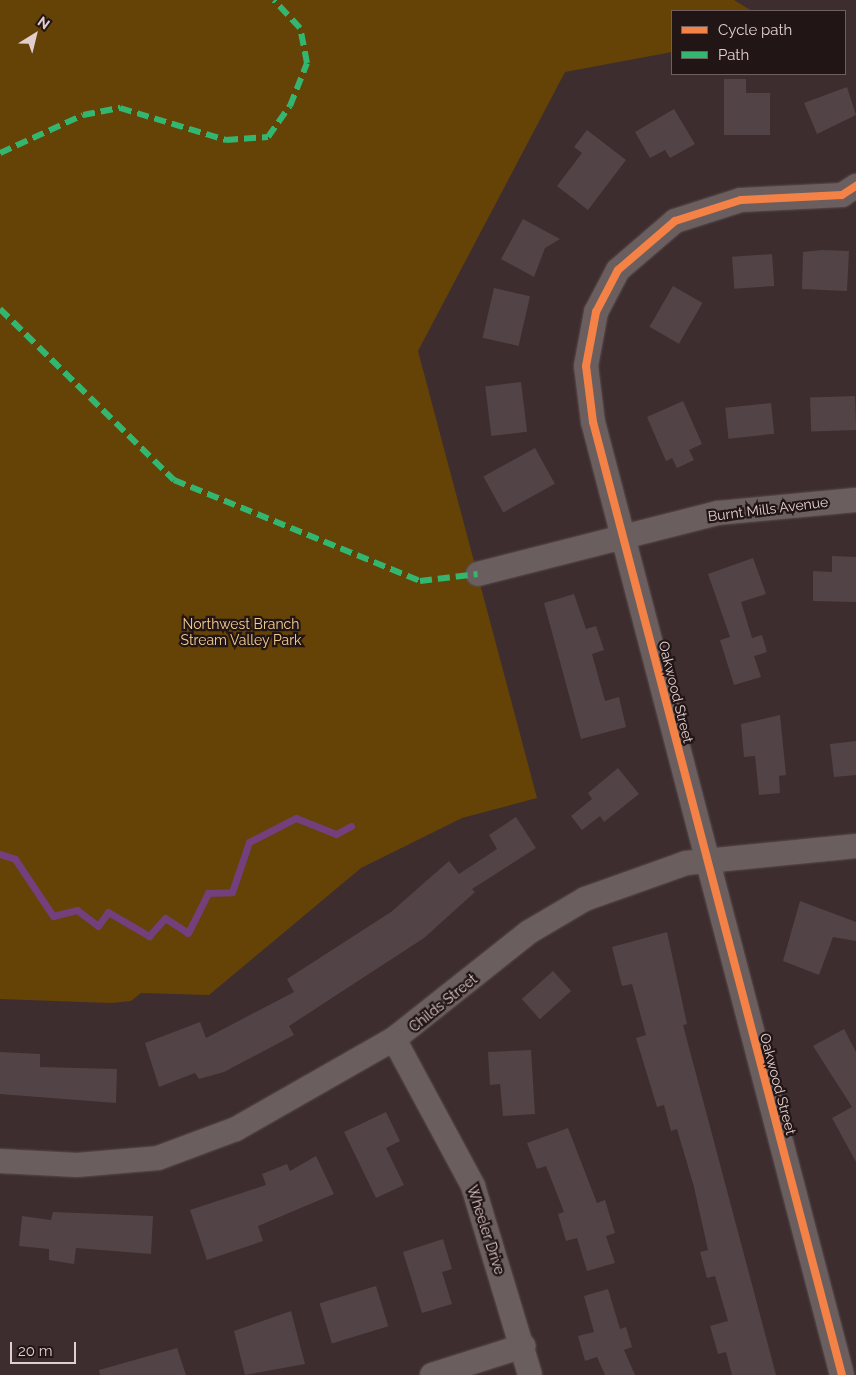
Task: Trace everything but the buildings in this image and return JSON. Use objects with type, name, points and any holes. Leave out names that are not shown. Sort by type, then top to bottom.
[{"type":"street","name":"Oakwood Street","points":[[842,1375],[593,422],[586,366],[596,312],[618,270],[675,221],[741,200],[842,195],[856,186]]},
{"type":"street","name":"Burnt Mills Avenue","points":[[478,574],[718,513],[856,500]]},
{"type":"street","name":"Childs Street","points":[[0,1161],[78,1165],[158,1158],[236,1129],[394,1039],[528,932],[585,899],[686,863],[856,846]]},
{"type":"street","name":"Wheeler Drive","points":[[394,1039],[473,1186],[523,1346],[530,1375]]},
{"type":"street","points":[[432,1375],[523,1346]]},
{"type":"green space","name":"Northwest Branch Stream Valley Park","points":[[0,0],[734,0],[750,10],[671,10],[671,52],[565,72],[418,351],[537,798],[462,818],[361,868],[209,995],[141,993],[131,1001],[111,1003],[0,999]]},
{"type":"waterway","points":[[0,854],[15,859],[53,916],[77,910],[98,926],[108,912],[149,936],[165,918],[188,933],[208,893],[232,892],[249,842],[296,818],[336,834],[351,826]]},
{"type":"marked path","points":[[0,153],[83,115],[120,108],[226,140],[268,137],[290,106],[307,63],[300,28],[274,0]]},
{"type":"marked path","points":[[0,309],[174,480],[420,581],[478,574]]},
{"type":"cycle path","points":[[842,1375],[593,422],[586,366],[596,312],[618,270],[675,221],[741,200],[842,195],[856,186]]}]
